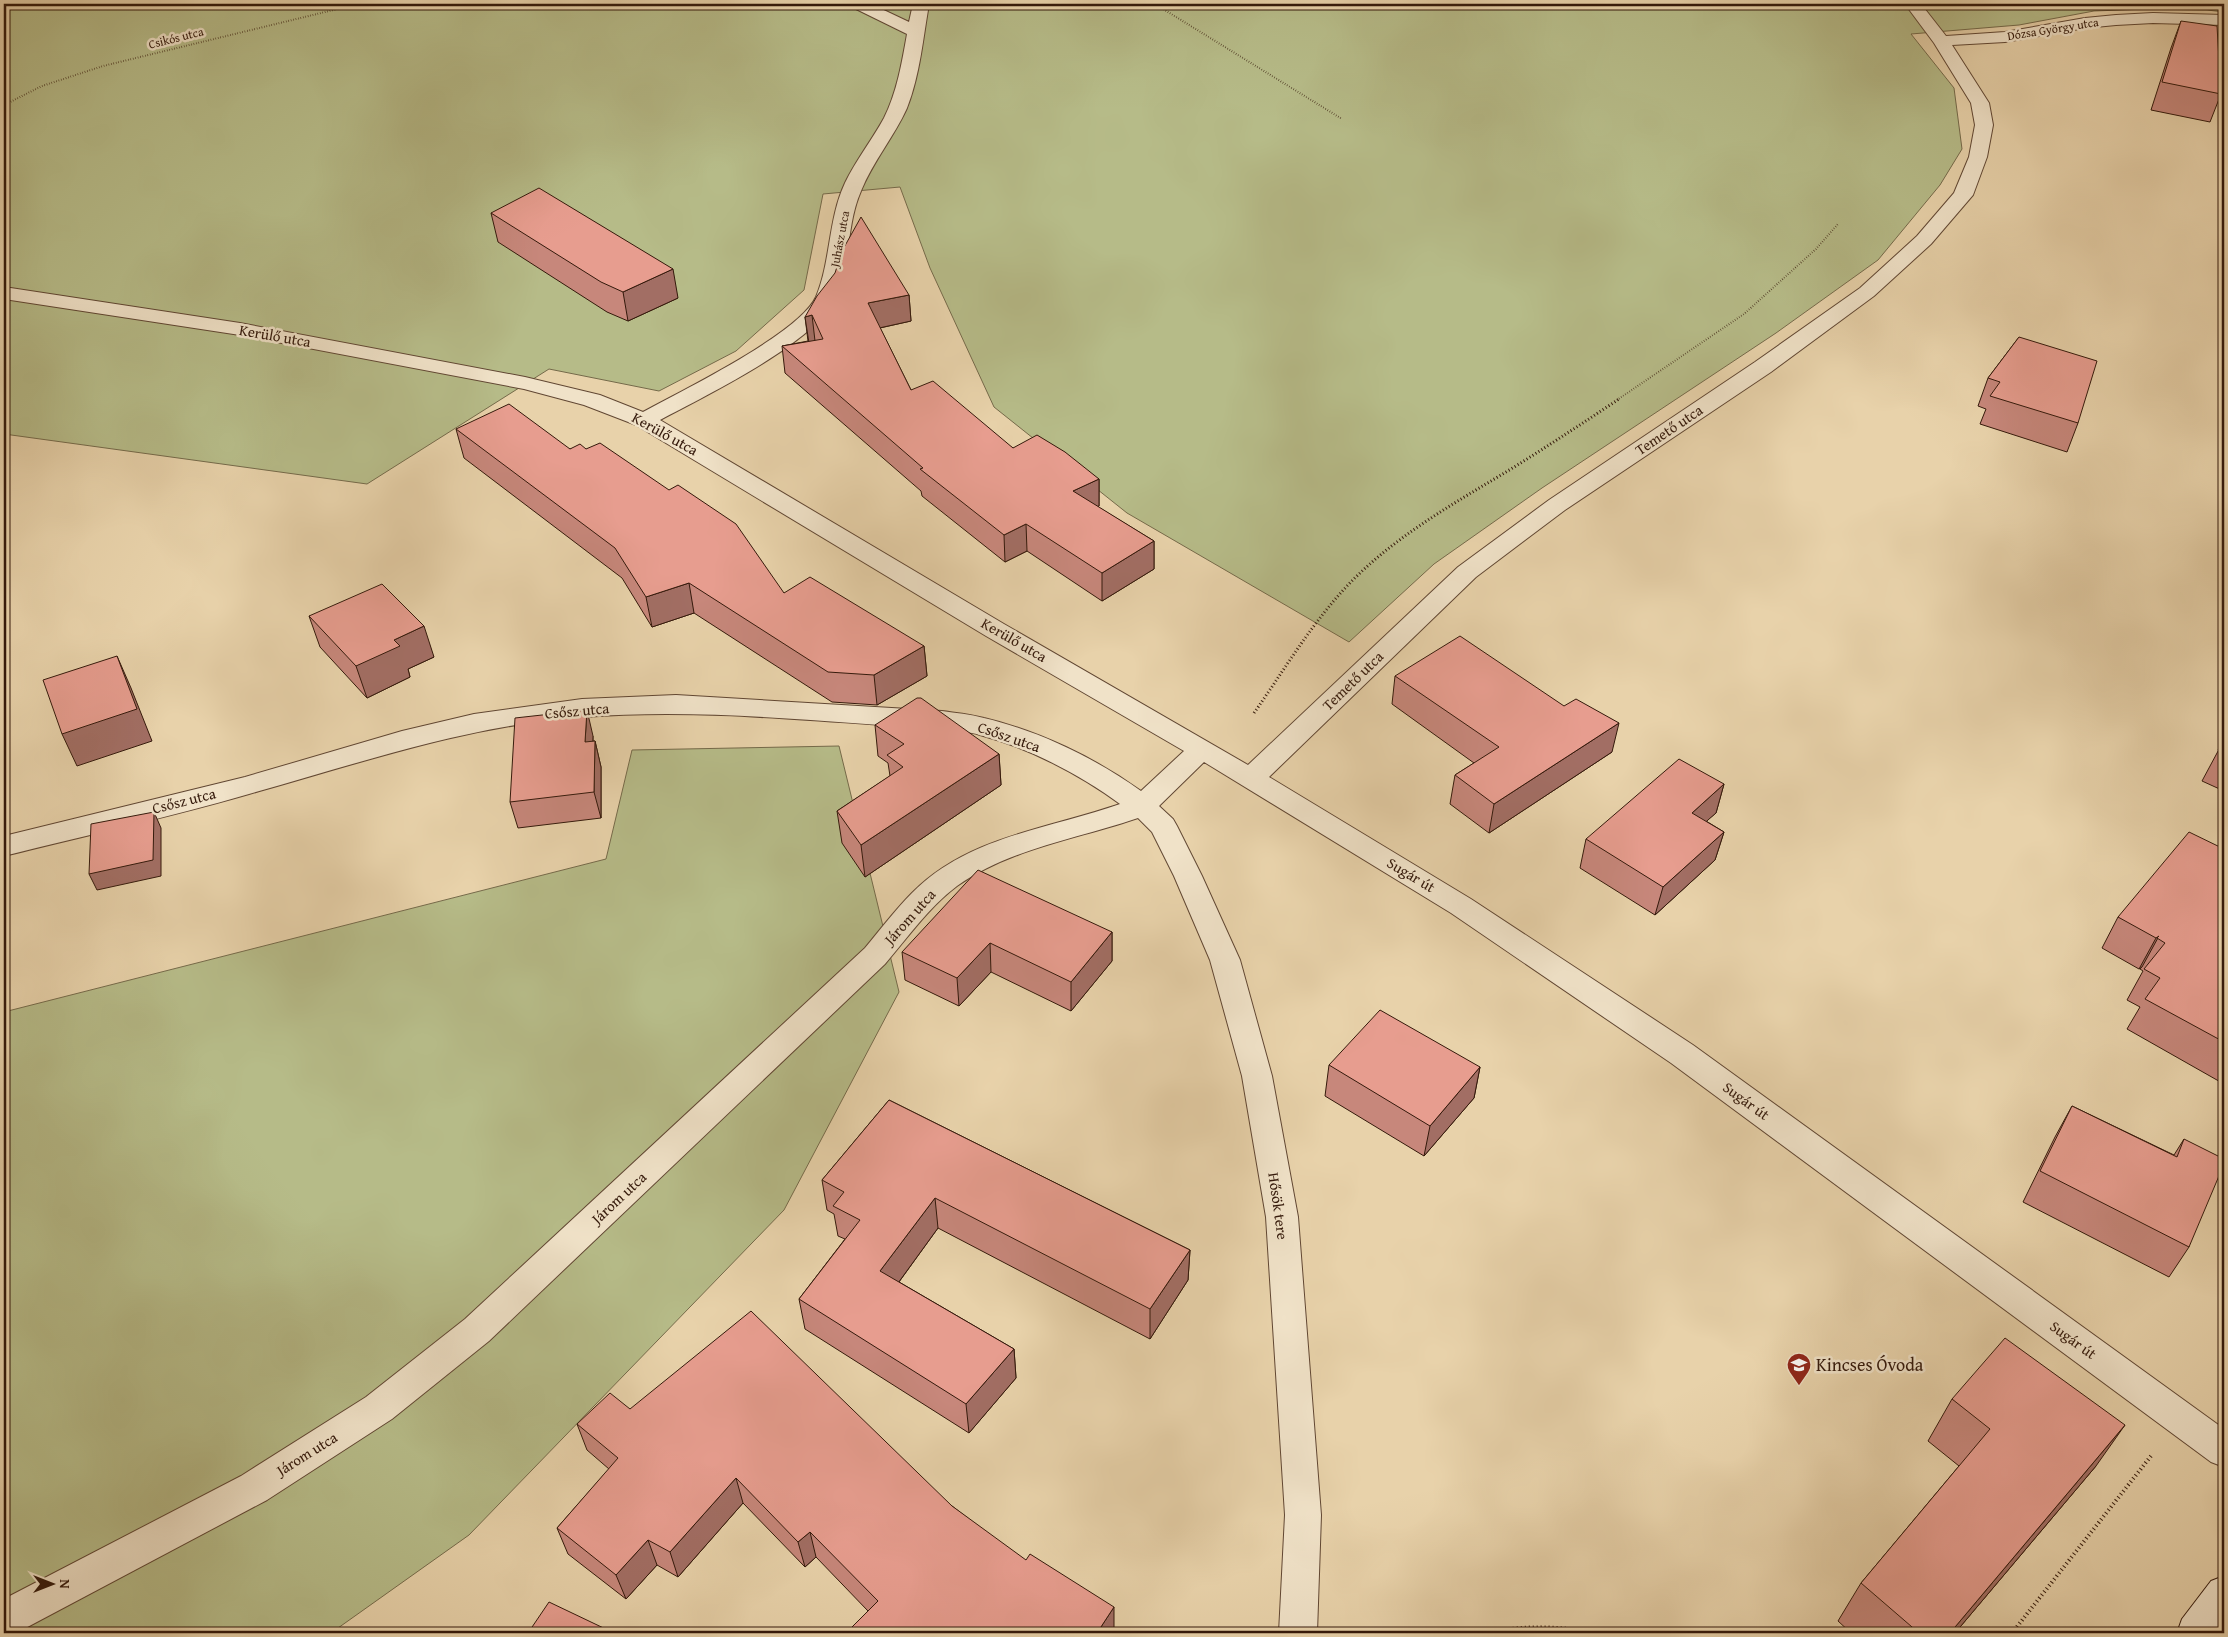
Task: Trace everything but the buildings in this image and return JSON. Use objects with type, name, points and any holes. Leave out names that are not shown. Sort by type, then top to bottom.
[{"type":"street","points":[[858,4],[916,31]]},
{"type":"street","name":"Juhász utca","points":[[644,420],[758,357],[802,325],[824,301],[834,272],[850,194],[863,165],[886,132],[899,105],[910,65],[921,4]]},
{"type":"street","name":"Temető utca","points":[[1251,778],[1467,572],[1557,505],[1763,368],[1867,292],[1924,240],[1963,195],[1978,157],[1984,125],[1980,103],[1941,42],[1913,4]]},
{"type":"street","name":"Dózsa György utca","points":[[1941,42],[2004,37],[2085,23],[2116,20],[2154,18],[2224,20]]},
{"type":"street","name":"Kerülő utca","points":[[4,293],[240,329],[525,383],[592,400],[644,420],[995,630],[1251,778]]},
{"type":"street","name":"Csősz utca","points":[[8,845],[246,786],[402,740],[474,723],[582,708],[676,704],[893,716],[982,726],[1028,742],[1102,777],[1142,806]]},
{"type":"street","name":"Járom utca","points":[[4,1619],[254,1488],[378,1408],[477,1330],[875,956],[922,900],[947,879],[978,860],[1032,838],[1094,823],[1142,806],[1211,755]]},
{"type":"street","name":"Sugár út","points":[[1251,778],[1461,906],[1682,1054],[2224,1450]]},
{"type":"street","name":"Hősök tere","points":[[1142,806],[1162,826],[1188,876],[1225,960],[1257,1076],[1282,1218],[1303,1515],[1298,1633]]},
{"type":"street","points":[[2196,1633],[2224,1594]]},
{"type":"path","name":"Csikós utca","points":[[4,105],[21,95],[139,56],[358,4]]},
{"type":"path","points":[[1155,4],[1342,119]]},
{"type":"path","points":[[1211,755],[1332,603],[1358,575],[1396,541],[1441,511],[1553,443],[1744,314],[1816,249],[1838,224]]},
{"type":"path","points":[[2012,1633],[2180,1418]]},
{"type":"path","points":[[1481,1633],[1520,1627],[1564,1627],[1595,1633]]},
{"type":"green space","points":[[4,4],[2224,4],[2224,12],[2147,9],[2094,11],[2019,25],[1911,34],[1954,88],[1962,149],[1940,185],[1878,260],[1776,333],[1542,488],[1434,564],[1349,642],[1127,513],[994,407],[930,268],[900,187],[823,194],[804,290],[736,351],[659,391],[549,369],[367,484],[4,434]]},
{"type":"green space","points":[[839,746],[899,992],[784,1210],[469,1535],[331,1633],[4,1633],[4,1012],[606,859],[632,750]]},
{"type":"place","name":"Kincses Óvoda","points":[[1799,1386]]}]
